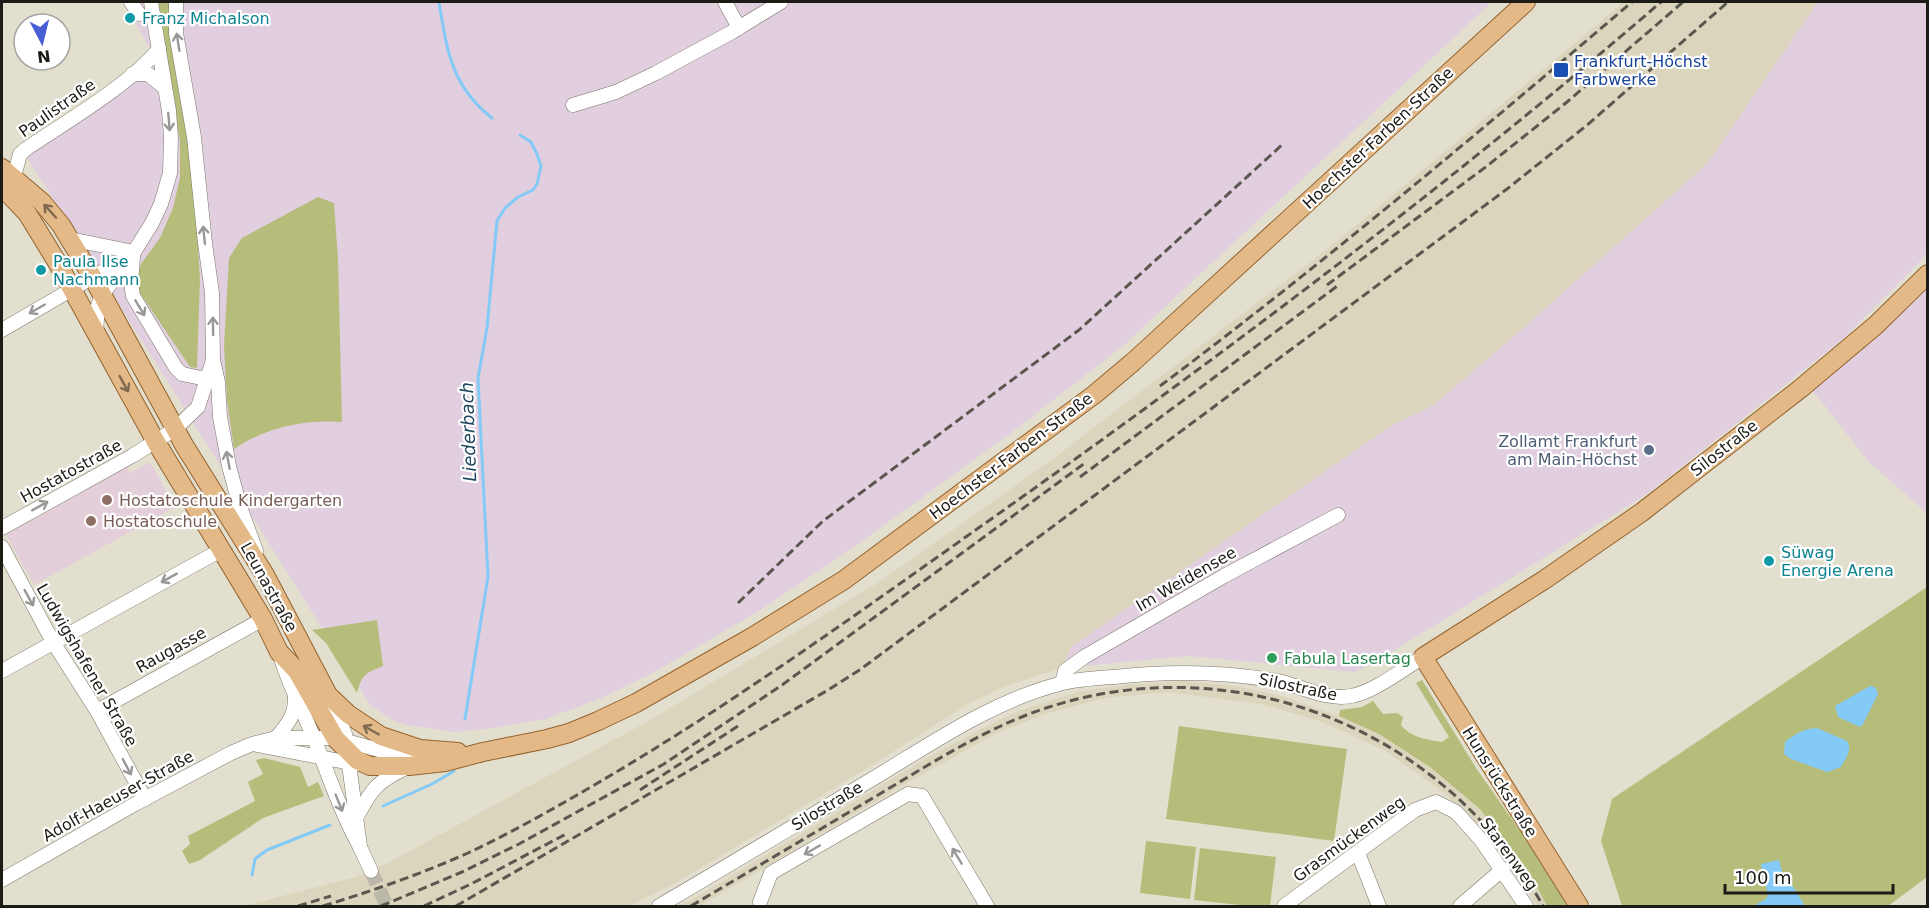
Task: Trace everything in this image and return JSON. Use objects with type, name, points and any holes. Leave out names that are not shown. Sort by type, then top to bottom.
[{"type":"main road","name":"Hoechster-Farben-Straße","points":[[344,743],[357,760],[370,765],[409,766],[445,762],[569,733],[636,703],[752,637],[844,580],[1095,394],[1133,362],[1526,2]]},
{"type":"main road","name":"Leunastraße","points":[[6,177],[52,212],[70,240],[93,278],[100,301],[122,332],[176,429],[265,575],[328,695],[348,714],[381,736],[420,749],[483,752]]},
{"type":"main road","name":"Leunastraße","points":[[6,177],[72,289],[156,442],[263,619],[279,652],[297,671],[344,743]]},
{"type":"main road","name":"Silostraße","points":[[1423,657],[1544,580],[1642,512],[1800,389],[1876,325],[1928,274]]},
{"type":"main road","name":"Hunsrückstraße","points":[[1423,657],[1579,906]]},
{"type":"street","points":[[131,2],[140,14]]},
{"type":"street","points":[[96,333],[100,301],[134,252],[156,213],[170,173],[171,136],[151,2]]},
{"type":"street","points":[[176,2],[176,33],[194,137],[212,293],[213,360],[218,382],[220,417],[229,466],[240,507],[265,575]]},
{"type":"street","points":[[725,2],[739,28]]},
{"type":"street","points":[[573,105],[616,92],[739,28],[781,2]]},
{"type":"street","name":"Paulistraße","points":[[6,177],[20,154],[132,74],[150,60],[159,49]]},
{"type":"street","points":[[132,74],[148,74],[165,88]]},
{"type":"street","points":[[70,240],[134,252]]},
{"type":"street","points":[[2,330],[117,265],[134,252]]},
{"type":"street","points":[[134,252],[131,266],[133,296],[176,368],[182,374],[206,379]]},
{"type":"street","name":"Leunastraße","points":[[72,289],[100,301]]},
{"type":"street","name":"Hostatostraße","points":[[2,528],[176,429],[198,407],[213,360]]},
{"type":"street","name":"Im Weidensee","points":[[1062,683],[1065,671],[1084,657],[1224,576],[1338,515]]},
{"type":"street","name":"Ludwigshafener Straße","points":[[2,547],[53,642],[97,711],[145,799]]},
{"type":"street","points":[[2,671],[221,550]]},
{"type":"street","name":"Raugasse","points":[[97,711],[263,619]]},
{"type":"street","name":"Leunastraße","points":[[279,652],[285,675],[318,749],[341,809],[360,847]]},
{"type":"street","name":"Silostraße","points":[[659,906],[974,717],[1031,692],[1062,683],[1124,676],[1200,672],[1276,681],[1320,694],[1345,697],[1366,691],[1423,657]]},
{"type":"street","points":[[276,738],[292,716],[295,708],[294,692]]},
{"type":"street","points":[[328,695],[344,743],[360,847],[371,871]]},
{"type":"street","name":"Adolf-Haeuser-Straße","points":[[2,880],[145,799],[252,744],[276,738],[318,749]]},
{"type":"street","points":[[318,749],[344,743],[390,753],[425,755],[446,752]]},
{"type":"street","name":"Adolf-Haeuser-Straße","points":[[252,744],[294,752],[344,743]]},
{"type":"street","name":"Hoechster-Farben-Straße","points":[[356,818],[373,789],[381,781],[409,766]]},
{"type":"street","points":[[758,905],[771,873],[908,794],[922,796],[987,906]]},
{"type":"street","name":"Grasmückenweg","points":[[1284,906],[1415,810],[1436,802]]},
{"type":"street","name":"Starenweg","points":[[1436,802],[1456,812],[1481,840],[1526,906]]},
{"type":"street","points":[[1358,853],[1379,906]]},
{"type":"street","points":[[1460,906],[1503,870]]},
{"type":"shaded area","points":[[123,2],[1492,2],[1124,345],[1012,432],[854,547],[759,611],[649,675],[601,698],[546,719],[454,732],[406,725],[394,721],[371,706],[23,151],[159,64]]},
{"type":"shaded area","points":[[1624,2],[1818,2],[1707,164],[1511,339],[1434,405],[1391,426],[1071,647],[1062,668],[1004,687],[968,704],[874,764],[677,882],[629,906],[243,906],[356,877],[386,864],[645,723],[879,582],[1050,461],[1334,244]]},
{"type":"shaded area","points":[[1818,2],[1927,2],[1927,254],[1844,338],[1647,494],[1370,665],[1354,672],[1188,656],[1062,668],[1071,647],[1391,426],[1434,405],[1511,339],[1707,164]]},
{"type":"shaded area","points":[[1927,281],[1927,513],[1868,461],[1811,388]]},
{"type":"shaded area","name":"Hostatoschule","points":[[150,462],[175,507],[34,585],[6,535],[127,467],[130,473]]},
{"type":"shaded area","points":[[1184,681],[1235,686],[1282,696],[1339,716],[1379,734],[1430,767],[1480,809],[1529,872],[1547,906],[1537,906],[1489,834],[1439,789],[1384,750],[1317,720],[1259,704],[1169,692],[1105,698],[1045,714],[997,733],[905,784],[700,906],[681,906],[930,756],[1010,714],[1081,691]]},
{"type":"green space","points":[[157,2],[171,2],[169,24],[194,181],[200,280],[197,368],[190,367],[140,293],[137,278],[141,264],[160,238],[173,208],[180,178],[180,141]]},
{"type":"green space","points":[[318,197],[334,203],[338,259],[342,422],[299,423],[286,426],[259,435],[234,449],[227,400],[224,346],[229,258],[242,238]]},
{"type":"green space","points":[[1927,587],[1927,877],[1888,906],[1622,906],[1601,841],[1612,799]]},
{"type":"green space","points":[[377,620],[383,666],[366,675],[357,693],[326,643],[312,630]]},
{"type":"green space","points":[[1422,680],[1476,768],[1544,865],[1567,906],[1547,906],[1529,872],[1480,809],[1430,767],[1379,734],[1339,716],[1340,710],[1362,707],[1373,701],[1383,714],[1397,713],[1403,717],[1401,725],[1414,735],[1442,742],[1449,737],[1416,683]]},
{"type":"green space","points":[[1179,726],[1347,749],[1334,841],[1166,819]]},
{"type":"green space","points":[[264,758],[300,767],[308,787],[318,782],[324,796],[263,818],[200,860],[189,864],[182,851],[190,844],[188,836],[255,801],[248,782],[263,774],[256,760]]},
{"type":"green space","points":[[1146,841],[1196,847],[1190,899],[1140,893]]},
{"type":"green space","points":[[1200,848],[1276,857],[1270,906],[1194,900]]},
{"type":"water","points":[[1870,686],[1875,687],[1878,694],[1860,727],[1838,717],[1835,706]]},
{"type":"water","points":[[1817,728],[1849,744],[1849,751],[1841,767],[1827,772],[1791,759],[1784,754],[1785,742],[1804,730]]},
{"type":"water","points":[[1779,860],[1784,880],[1792,885],[1805,906],[1753,906],[1766,899],[1768,895],[1761,864]]},
{"type":"waterway","name":"Liederbach","points":[[439,2],[448,51],[459,80],[478,106],[492,118]]},
{"type":"waterway","name":"Liederbach","points":[[465,719],[488,577],[478,378],[487,328],[497,221],[505,208],[518,197],[533,190],[537,184],[541,166],[531,142],[520,135]]},
{"type":"waterway","name":"Liederbach","points":[[383,806],[432,784],[454,771]]},
{"type":"waterway","name":"Liederbach","points":[[252,875],[255,859],[267,850],[330,825]]},
{"type":"tunnel","points":[[371,871],[387,906]]},
{"type":"railway","points":[[1160,386],[1340,245],[1632,2]]},
{"type":"railway","points":[[323,906],[432,868],[506,834],[618,771],[752,686],[1059,471],[1235,342],[1494,142],[1661,2]]},
{"type":"railway","points":[[1327,285],[1487,166],[1567,102],[1683,2]]},
{"type":"railway","points":[[456,906],[861,669],[1507,189],[1586,126],[1728,2]]},
{"type":"railway","points":[[738,603],[823,521],[1079,330],[1283,144]]},
{"type":"railway","points":[[1080,477],[1340,284]]},
{"type":"railway","points":[[381,906],[462,872],[519,844],[664,764],[782,685],[1085,463]]},
{"type":"railway","points":[[691,906],[942,757],[1003,725],[1046,708],[1119,691],[1191,688],[1262,697],[1330,718],[1394,750],[1451,792],[1502,845],[1543,906]]},
{"type":"railway","points":[[640,790],[738,726]]},
{"type":"railway","points":[[424,906],[568,833]]},
{"type":"railway","points":[[298,906],[331,896]]},
{"type":"place","name":"Franz Michalson","points":[[130,18]]},
{"type":"place","name":"Frankfurt-Höchst Farbwerke","points":[[1561,70]]},
{"type":"place","name":"Paula Ilse Nachmann","points":[[41,270]]},
{"type":"place","name":"Zollamt Frankfurt am Main-Höchst","points":[[1649,450]]},
{"type":"place","name":"Hostatoschule Kindergarten","points":[[107,500]]},
{"type":"place","name":"Hostatoschule","points":[[91,521]]},
{"type":"place","name":"Süwag Energie Arena","points":[[1769,561]]},
{"type":"place","name":"Fabula Lasertag","points":[[1272,658]]}]
